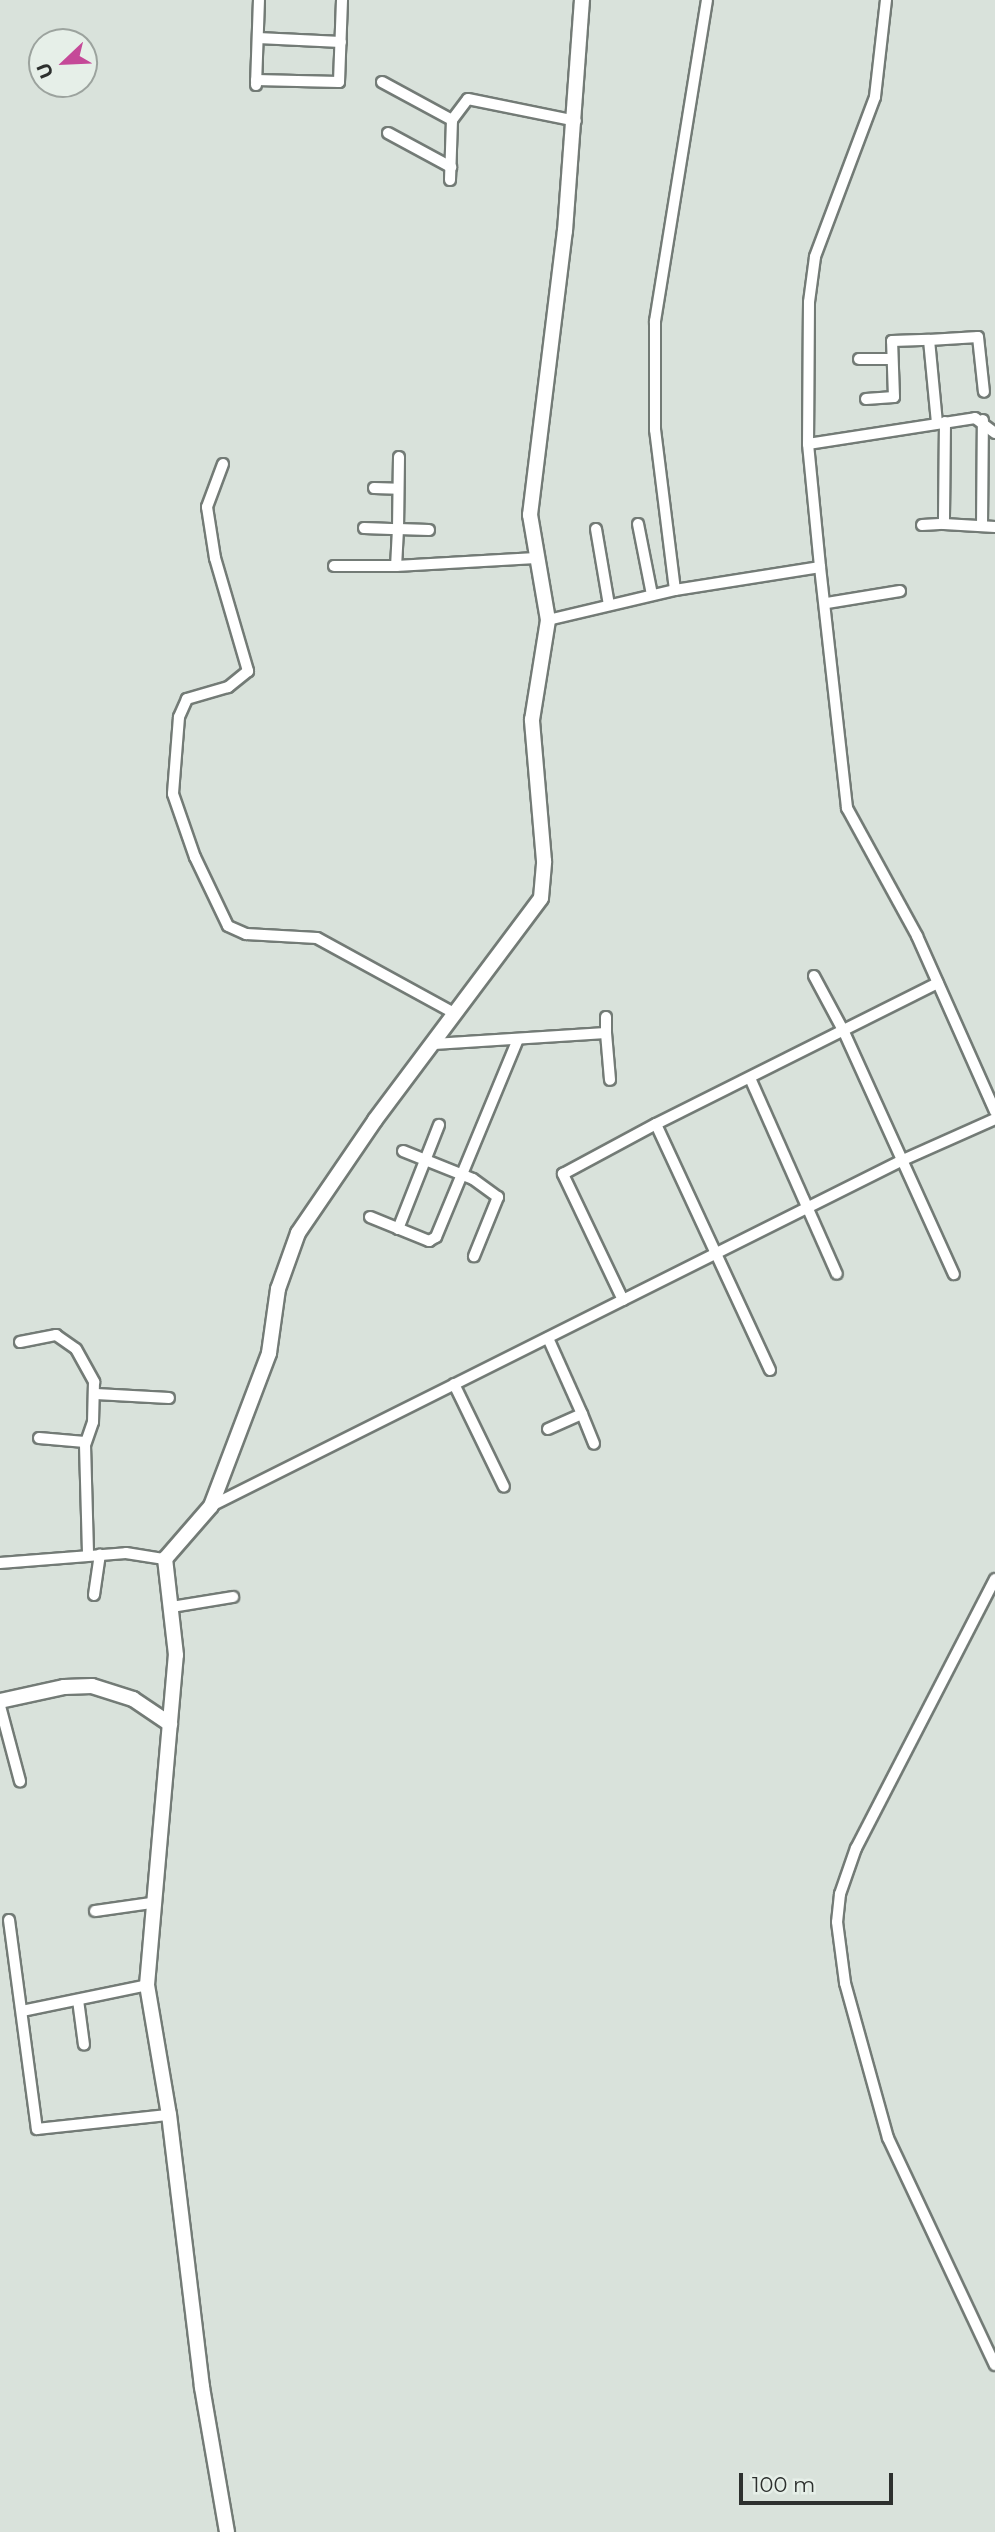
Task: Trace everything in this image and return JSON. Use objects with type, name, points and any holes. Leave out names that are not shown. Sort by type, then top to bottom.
[{"type":"street","points":[[259,0],[256,83],[339,82],[342,0]]},
{"type":"street","points":[[227,2532],[202,2387],[169,2115],[147,1985],[151,1903],[176,1655],[165,1559],[211,1506],[269,1353],[278,1289],[293,1242],[342,1166],[541,898],[544,861],[532,720],[548,620],[530,515],[576,121],[582,0]]},
{"type":"street","points":[[675,590],[655,429],[655,321],[706,0]]},
{"type":"street","points":[[886,0],[874,97],[816,257],[809,302],[808,444],[820,567],[827,603],[847,808],[938,983],[995,1111]]},
{"type":"street","points":[[258,38],[341,41]]},
{"type":"street","points":[[382,82],[452,120]]},
{"type":"street","points":[[450,180],[452,120],[468,99],[576,121]]},
{"type":"street","points":[[388,133],[451,167]]},
{"type":"street","points":[[866,399],[894,397],[892,341],[978,337],[984,392]]},
{"type":"street","points":[[929,340],[941,423],[944,524]]},
{"type":"street","points":[[859,359],[892,359]]},
{"type":"street","points":[[808,444],[941,423],[983,420]]},
{"type":"street","points":[[983,420],[995,433]]},
{"type":"street","points":[[982,526],[983,420]]},
{"type":"street","points":[[396,566],[399,457]]},
{"type":"street","points":[[223,464],[207,508],[215,558],[248,671],[228,687],[187,699],[179,717],[173,794],[195,857],[228,926],[246,934],[317,938],[456,1014]]},
{"type":"street","points":[[374,488],[398,489]]},
{"type":"street","points":[[638,524],[652,595]]},
{"type":"street","points":[[922,525],[995,527]]},
{"type":"street","points":[[364,528],[429,530]]},
{"type":"street","points":[[596,529],[609,605]]},
{"type":"street","points":[[334,565],[396,566],[536,558]]},
{"type":"street","points":[[548,620],[675,590],[820,567]]},
{"type":"street","points":[[827,603],[900,591]]},
{"type":"street","points":[[814,975],[844,1032],[954,1274]]},
{"type":"street","points":[[623,1300],[563,1174],[656,1124],[938,983]]},
{"type":"street","points":[[606,1017],[610,1080]]},
{"type":"street","points":[[433,1044],[607,1033]]},
{"type":"street","points":[[370,1217],[429,1241],[436,1237],[518,1039]]},
{"type":"street","points":[[750,1078],[837,1274]]},
{"type":"street","points":[[211,1506],[903,1160],[995,1119]]},
{"type":"street","points":[[656,1124],[770,1370]]},
{"type":"street","points":[[398,1229],[439,1125]]},
{"type":"street","points":[[403,1151],[462,1174],[499,1200],[474,1256]]},
{"type":"street","points":[[20,1342],[60,1337],[76,1349],[89,1369],[96,1394],[93,1422],[85,1442],[94,1554],[94,1595]]},
{"type":"street","points":[[548,1338],[594,1444]]},
{"type":"street","points":[[454,1384],[504,1487]]},
{"type":"street","points":[[96,1394],[169,1398]]},
{"type":"street","points":[[548,1429],[582,1414]]},
{"type":"street","points":[[39,1438],[85,1442]]},
{"type":"street","points":[[0,1563],[94,1554],[156,1554],[165,1559]]},
{"type":"street","points":[[995,1579],[856,1848],[840,1894],[838,1934],[845,1983],[888,2138],[995,2365]]},
{"type":"street","points":[[172,1607],[233,1597]]},
{"type":"street","points":[[20,1781],[0,1704],[64,1687],[92,1686],[133,1699],[170,1724]]},
{"type":"street","points":[[95,1911],[151,1903]]},
{"type":"street","points":[[9,1920],[35,2125],[40,2131],[169,2115]]},
{"type":"street","points":[[22,2011],[147,1985]]},
{"type":"street","points":[[78,2000],[84,2045]]}]
